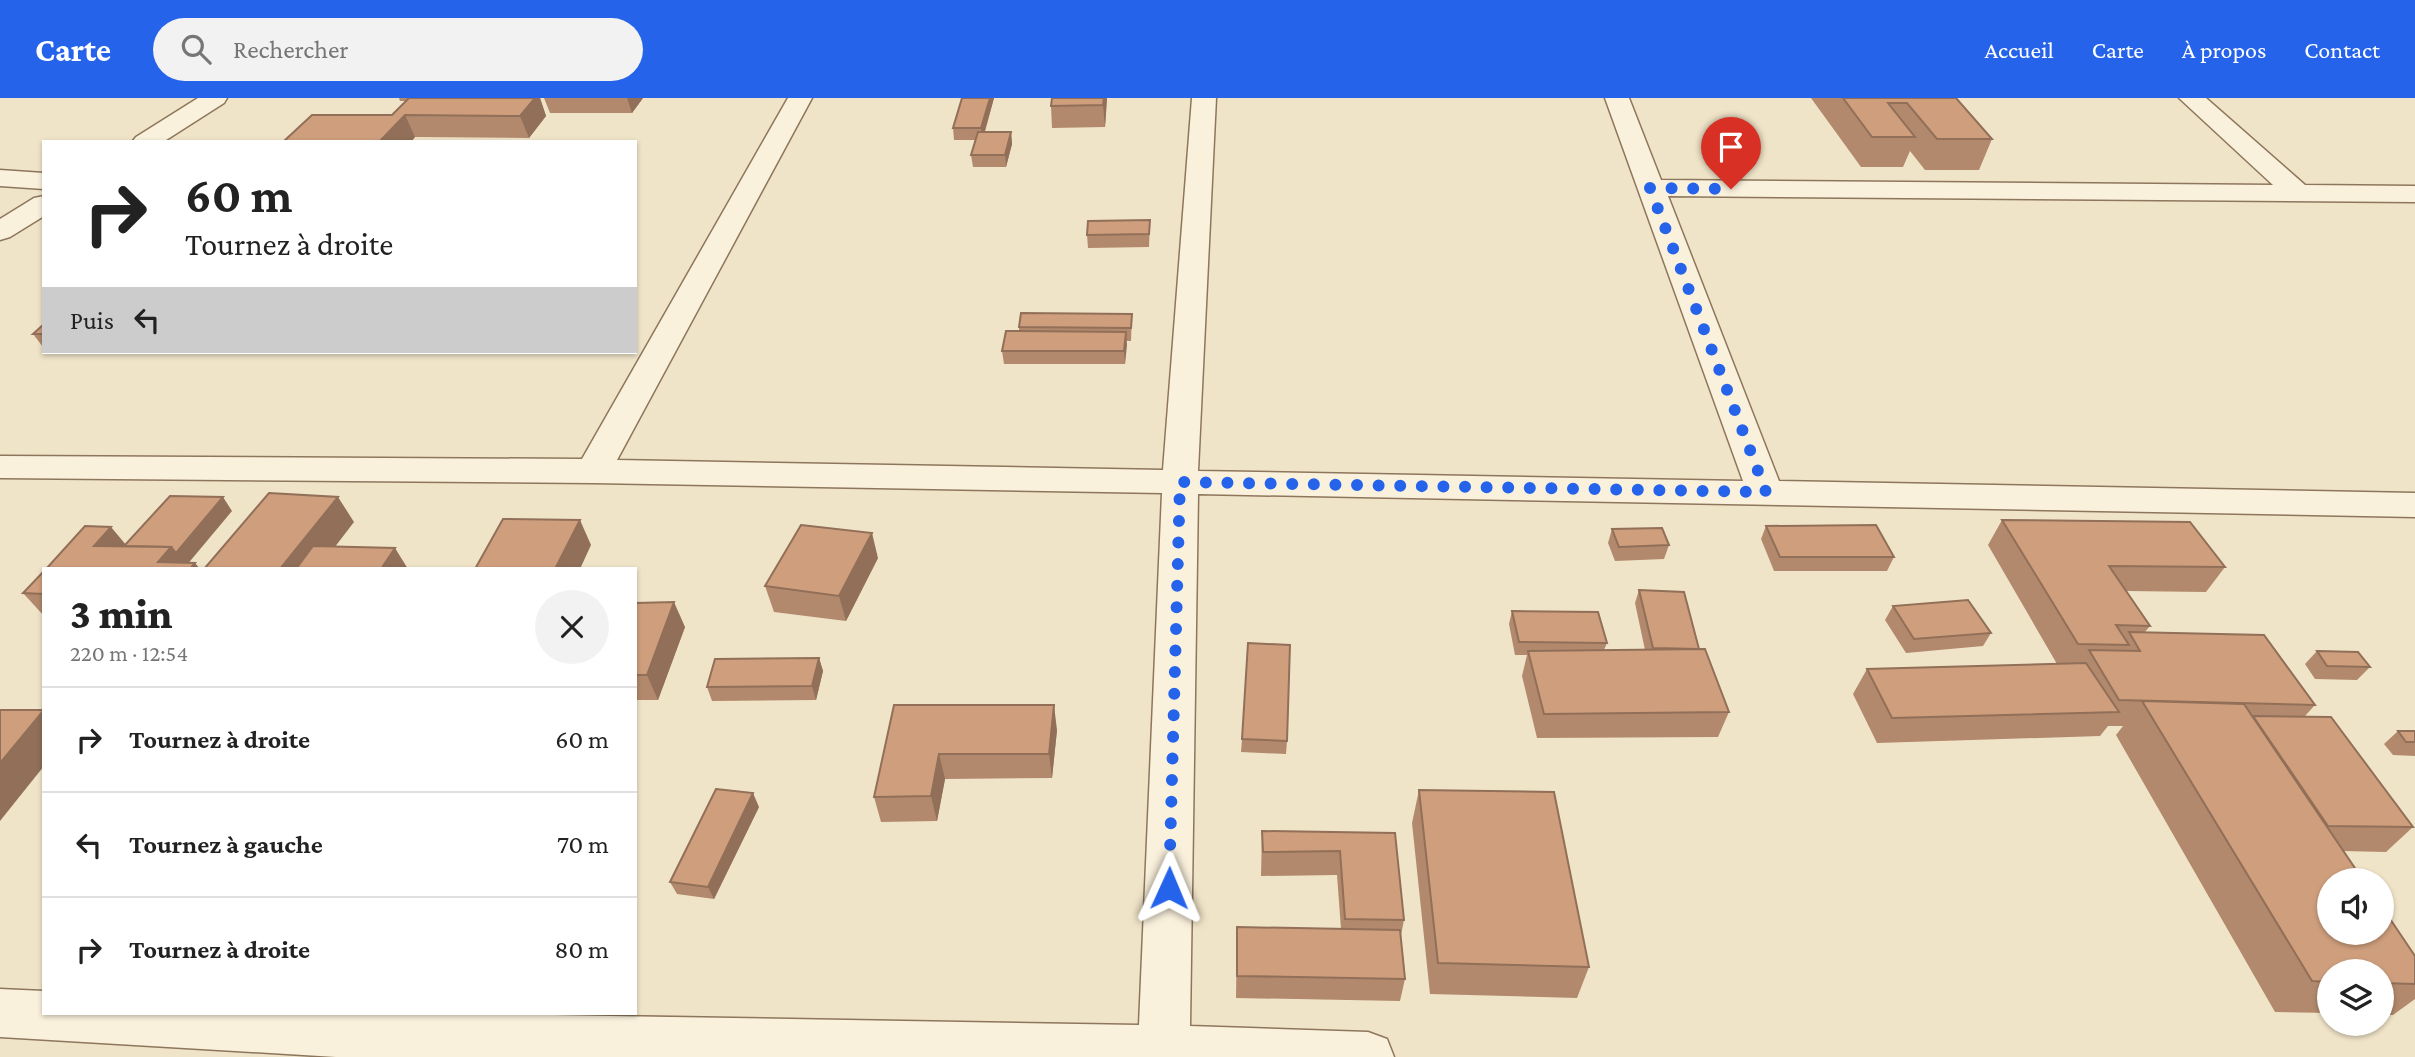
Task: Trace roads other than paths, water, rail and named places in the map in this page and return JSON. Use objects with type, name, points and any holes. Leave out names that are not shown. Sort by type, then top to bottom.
[{"type":"street","points":[[148,140],[215,98]]},
{"type":"street","points":[[593,471],[800,98]]},
{"type":"street","points":[[1164,1050],[1180,482],[1204,98]]},
{"type":"street","points":[[1616,98],[1766,492]]},
{"type":"street","points":[[2191,98],[2298,192]]},
{"type":"street","points":[[0,178],[42,181]]},
{"type":"street","points":[[1650,188],[2415,194]]},
{"type":"street","points":[[0,230],[42,205]]},
{"type":"street","points":[[0,467],[593,471],[2415,505]]},
{"type":"street","points":[[0,1013],[483,1049],[1164,1050],[1367,1057]]}]
